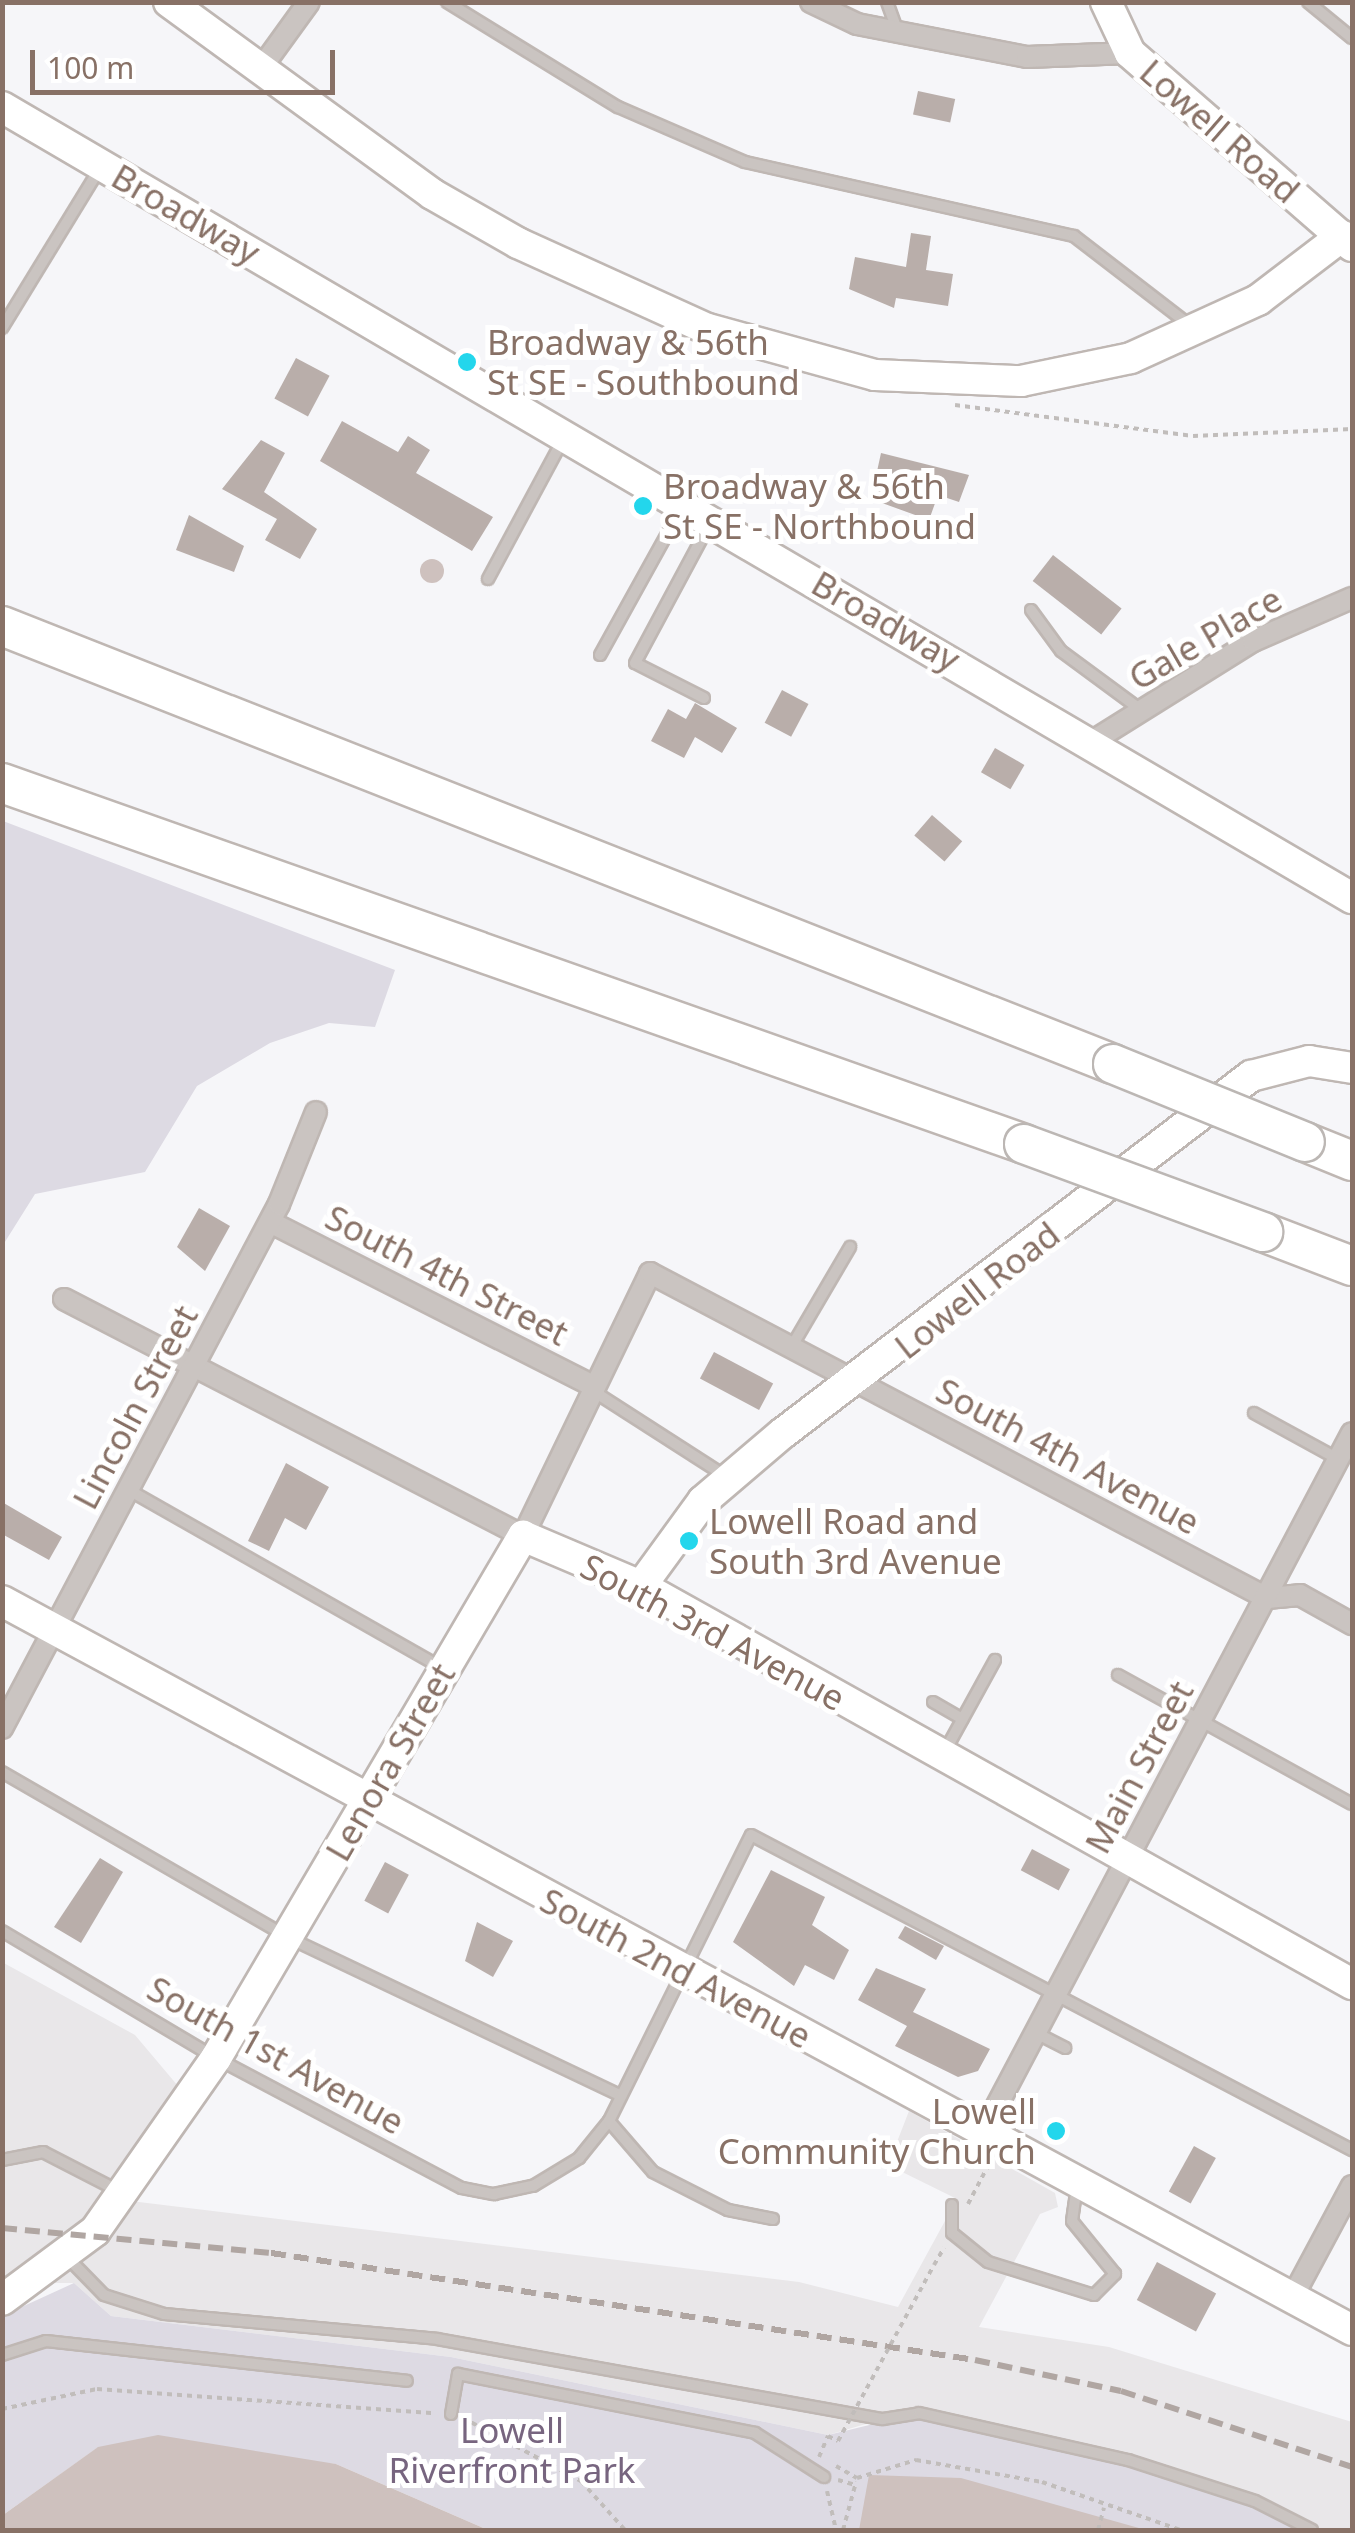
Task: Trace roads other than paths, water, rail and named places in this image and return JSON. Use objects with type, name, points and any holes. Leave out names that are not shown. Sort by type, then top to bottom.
[{"type":"highway","points":[[2,626],[1352,1161]]},
{"type":"highway","points":[[2,783],[1024,1144],[1352,1266]]},
{"type":"street","points":[[170,2],[432,194],[605,288],[780,352],[875,375],[1061,376],[1200,333],[1349,236]]},
{"type":"street","points":[[259,70],[310,2]]},
{"type":"street","points":[[811,2],[897,31],[1027,57],[1130,53]]},
{"type":"street","name":"Lowell Road","points":[[1106,2],[1130,53],[1349,236]]},
{"type":"street","name":"Broadway","points":[[2,107],[1093,741],[1352,898]]},
{"type":"street","name":"Gale Place","points":[[1093,741],[1253,642],[1352,598]]},
{"type":"street","name":"Lowell Road","points":[[641,1586],[729,1478],[1251,1076],[1309,1062],[1352,1068]]},
{"type":"street","name":"Lincoln Street","points":[[2,1728],[270,1222],[316,1112]]},
{"type":"street","name":"South 4th Street","points":[[270,1222],[594,1389]]},
{"type":"street","name":"South 4th Avenue","points":[[650,1273],[1267,1598],[1300,1595],[1352,1624]]},
{"type":"street","name":"Lenora Street","points":[[2,2300],[96,2231],[216,2058],[523,1536],[650,1273]]},
{"type":"street","name":"South 3rd Avenue","points":[[64,1299],[198,1360],[523,1536],[641,1586],[1352,1984]]},
{"type":"street","name":"Main Street","points":[[983,2132],[1344,1460],[1352,1433]]},
{"type":"street","name":"South 2nd Avenue","points":[[2,1601],[366,1802],[1352,2330]]},
{"type":"street","points":[[1292,2298],[1351,2194]]},
{"type":"lane","points":[[447,2],[618,106],[745,162],[1074,236],[1200,333]]},
{"type":"lane","points":[[887,2],[897,31]]},
{"type":"lane","points":[[1308,2],[1352,38]]},
{"type":"lane","points":[[2,328],[102,165]]},
{"type":"lane","points":[[488,579],[566,434]]},
{"type":"lane","points":[[600,655],[684,504]]},
{"type":"lane","points":[[704,698],[634,663],[711,519]]},
{"type":"lane","points":[[1030,610],[1060,652],[1141,711]]},
{"type":"lane","points":[[792,1346],[850,1247]]},
{"type":"lane","points":[[594,1389],[729,1478]]},
{"type":"lane","points":[[1254,1414],[1344,1460]]},
{"type":"lane","points":[[128,1490],[444,1670]]},
{"type":"lane","points":[[942,1756],[995,1660]]},
{"type":"lane","points":[[1118,1675],[1352,1804]]},
{"type":"lane","points":[[932,1702],[962,1719]]},
{"type":"lane","points":[[2,1772],[288,1938],[619,2095]]},
{"type":"lane","points":[[773,2220],[728,2210],[653,2172],[609,2121],[677,1969],[751,1835],[1352,2150]]},
{"type":"lane","name":"South 1st Avenue","points":[[2,1931],[216,2058],[462,2188],[494,2194],[533,2186],[579,2158],[609,2121]]},
{"type":"lane","points":[[1035,2033],[1065,2048]]},
{"type":"lane","points":[[2,2160],[43,2152],[122,2192]]},
{"type":"lane","points":[[952,2204],[952,2233],[988,2262],[1094,2295],[1115,2274],[1072,2221],[1077,2183]]},
{"type":"lane","points":[[65,2256],[104,2295],[164,2314],[437,2339],[883,2418],[919,2413],[1128,2460],[1254,2500],[1312,2530]]},
{"type":"lane","points":[[2,2355],[46,2341],[408,2381]]},
{"type":"lane","points":[[452,2414],[458,2374],[755,2434],[824,2477]]},
{"type":"railway","points":[[2,2228],[271,2253],[975,2360],[1121,2391],[1352,2467]]},
{"type":"place","name":"Broadway & 56th St SE - Southbound","points":[[467,362]]},
{"type":"place","name":"Broadway & 56th St SE - Northbound","points":[[643,506]]},
{"type":"place","name":"Lowell Road and South 3rd Avenue","points":[[689,1541]]},
{"type":"place","name":"Lowell Community Church","points":[[1056,2131]]},
{"type":"park label","name":"Lowell Riverfront Park","points":[[512,2450]]}]
